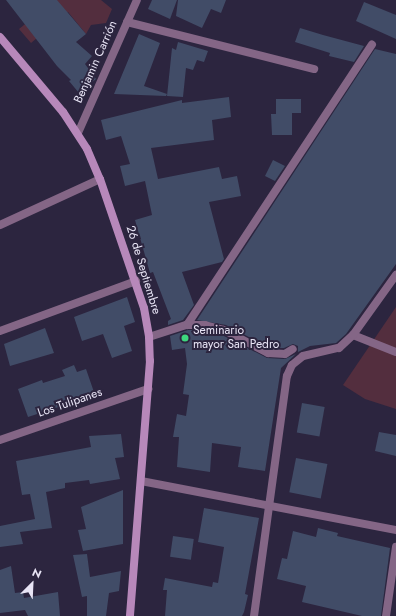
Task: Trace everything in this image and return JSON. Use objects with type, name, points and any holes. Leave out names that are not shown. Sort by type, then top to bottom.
[{"type":"street","name":"Benjamin Carrión","points":[[78,133],[137,0]]},
{"type":"street","points":[[127,22],[314,68]]},
{"type":"street","name":"26 de Septiembre","points":[[0,37],[78,133],[100,179],[136,281],[149,337],[148,389],[130,616]]},
{"type":"street","points":[[187,325],[372,44]]},
{"type":"street","points":[[0,225],[100,179]]},
{"type":"street","points":[[254,616],[267,505],[289,371],[303,356],[339,348],[353,335],[396,275]]},
{"type":"street","points":[[0,331],[136,281]]},
{"type":"street","points":[[149,337],[187,325],[205,325],[224,330],[272,354],[285,354],[293,349]]},
{"type":"street","points":[[353,335],[396,352]]},
{"type":"street","name":"Los Tulipanes","points":[[0,440],[148,389]]},
{"type":"street","points":[[141,481],[396,530]]},
{"type":"street","points":[[386,616],[396,547]]},
{"type":"shaded area","points":[[55,0],[101,0],[112,9],[106,23],[91,25],[86,34],[68,12],[31,43],[19,29]]},
{"type":"shaded area","points":[[396,307],[396,409],[365,399],[343,385]]},
{"type":"building","points":[[6,0],[57,0],[86,34],[76,42],[92,56],[85,64],[96,79],[79,93],[69,81],[71,80],[57,66]]},
{"type":"building","points":[[152,0],[177,0],[170,19],[148,9]]},
{"type":"building","points":[[178,0],[226,0],[221,13],[211,9],[202,28],[176,16]]},
{"type":"building","points":[[364,2],[396,15],[396,39],[356,21]]},
{"type":"building","points":[[300,28],[364,46],[354,62],[329,56],[330,53],[295,42]]},
{"type":"building","points":[[139,34],[160,43],[144,86],[167,94],[166,96],[114,94]]},
{"type":"building","points":[[178,42],[208,51],[204,62],[197,60],[193,70],[186,68],[183,97],[167,96],[172,48],[176,50]]},
{"type":"building","name":"Seminario mayor San Pedro","points":[[375,49],[396,54],[396,264],[346,334],[336,343],[310,346],[298,352],[298,346],[293,344],[284,348],[270,348],[226,325],[197,320]]},
{"type":"building","points":[[229,97],[231,117],[212,120],[214,140],[151,148],[158,179],[219,167],[222,179],[237,176],[241,196],[209,202],[224,259],[222,262],[182,272],[194,305],[183,320],[168,325],[168,321],[171,319],[153,272],[150,273],[135,220],[152,215],[145,181],[125,186],[120,166],[130,164],[121,136],[106,140],[101,120],[182,100],[182,103]]},
{"type":"building","points":[[276,99],[301,99],[301,113],[292,113],[292,135],[272,135],[271,114],[276,114]]},
{"type":"building","points":[[273,160],[285,166],[275,181],[265,176]]},
{"type":"building","points":[[127,297],[135,322],[124,326],[132,351],[112,358],[103,334],[82,341],[74,317]]},
{"type":"building","points":[[45,328],[54,353],[10,366],[4,344]]},
{"type":"building","points":[[188,330],[204,330],[222,335],[267,358],[285,359],[296,354],[281,368],[265,471],[238,467],[241,447],[212,443],[210,472],[177,467],[179,437],[173,437],[177,414],[186,416],[189,395],[183,394],[187,364],[185,348],[172,350],[170,336]]},
{"type":"building","points":[[74,365],[77,372],[86,369],[95,395],[28,417],[18,389],[42,380],[43,383],[65,376],[62,370]]},
{"type":"building","points":[[302,403],[325,407],[319,437],[297,433]]},
{"type":"building","points":[[379,432],[396,435],[396,456],[375,451]]},
{"type":"building","points":[[121,434],[124,457],[115,458],[120,479],[90,484],[89,480],[65,483],[65,488],[46,492],[52,528],[20,532],[23,544],[0,547],[0,526],[35,519],[30,494],[22,495],[16,461],[91,447],[89,436]]},
{"type":"building","points":[[296,458],[327,464],[321,498],[289,492]]},
{"type":"building","points":[[123,490],[123,544],[83,551],[78,530],[86,529],[81,507]]},
{"type":"building","points":[[204,508],[259,518],[245,594],[248,595],[244,612],[242,616],[165,616],[167,590],[163,590],[165,578],[212,587],[213,582],[218,583],[224,547],[198,542]]},
{"type":"building","points":[[318,528],[338,533],[337,536],[390,548],[381,616],[362,616],[302,602],[306,586],[277,579],[282,558],[287,559],[293,531],[316,537]]},
{"type":"building","points":[[173,536],[194,539],[191,560],[170,557]]},
{"type":"building","points":[[87,554],[90,577],[121,571],[119,591],[109,593],[106,616],[87,616],[87,596],[82,597],[73,555]]},
{"type":"building","points":[[11,566],[15,593],[23,592],[24,598],[58,592],[60,616],[28,616],[25,610],[0,613],[0,570]]},
{"type":"place","name":"Seminario mayor San Pedro","points":[[185,338]]}]
